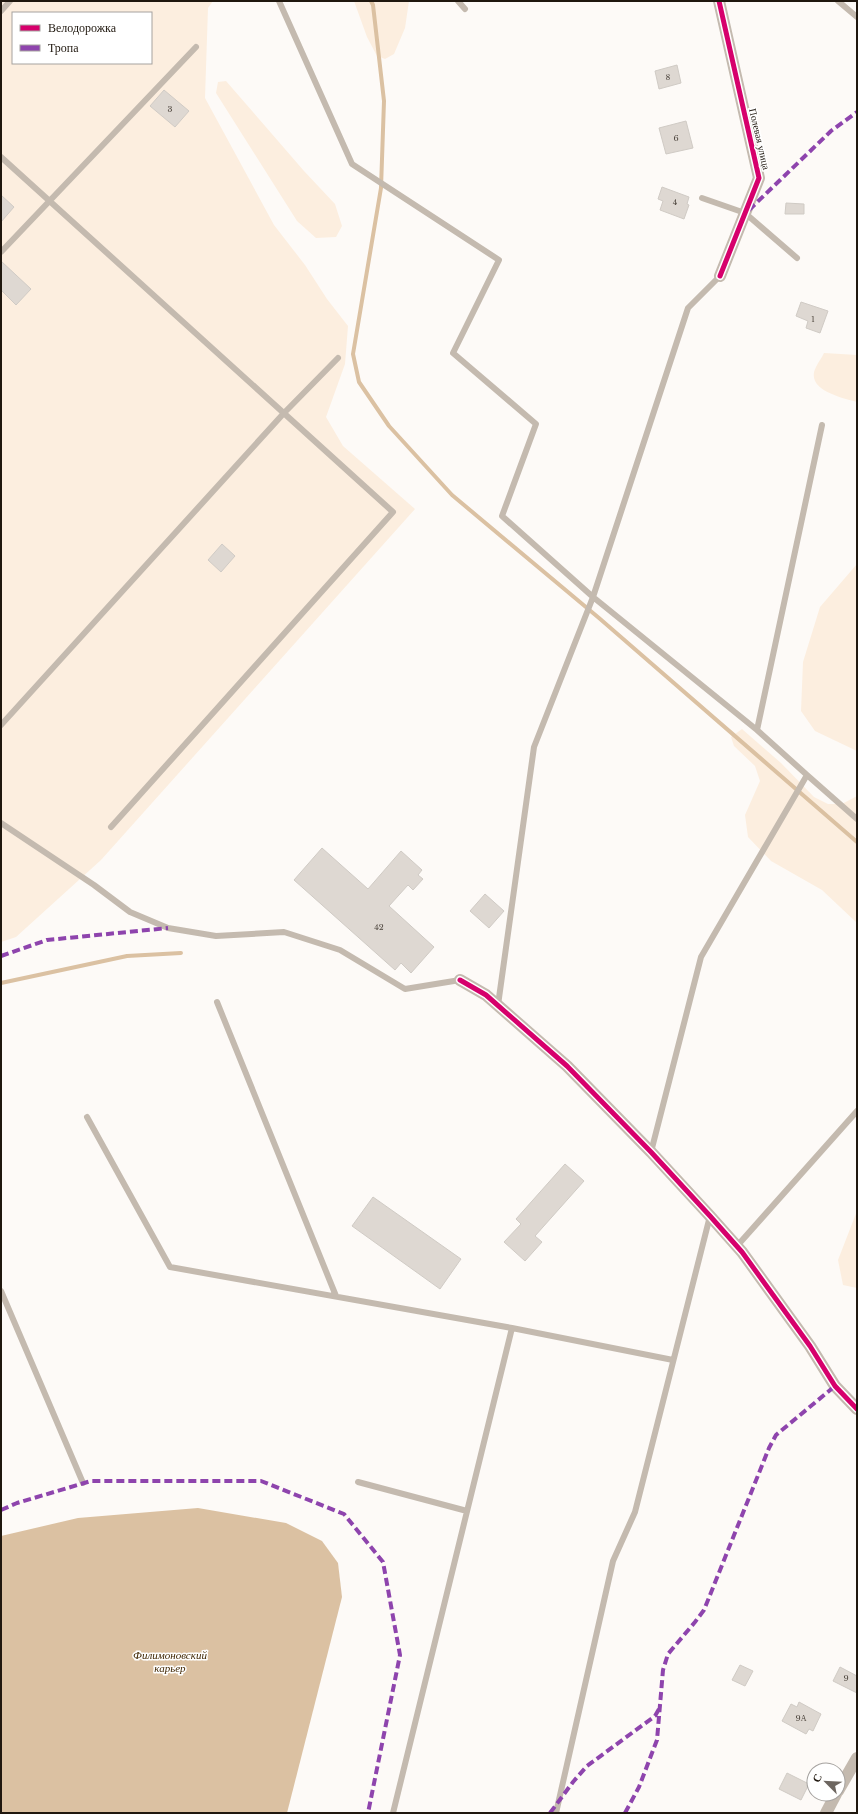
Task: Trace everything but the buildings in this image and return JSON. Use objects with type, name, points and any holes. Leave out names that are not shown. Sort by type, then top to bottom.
[{"type":"street","name":"Полевая улица","points":[[719,1],[759,178],[720,276]]},
{"type":"street","points":[[460,980],[486,995],[567,1066],[651,1152],[737,1246],[810,1346],[835,1386],[857,1409]]},
{"type":"street","points":[[846,1777],[857,1758]]},
{"type":"street","points":[[826,1813],[832,1802]]},
{"type":"lane","points":[[1,11],[10,1]]},
{"type":"lane","points":[[279,1],[352,164],[500,260],[453,354],[536,424],[502,516],[593,597],[757,730],[857,819]]},
{"type":"lane","points":[[458,1],[465,10]]},
{"type":"lane","points":[[838,1],[857,17]]},
{"type":"lane","points":[[1,252],[196,47]]},
{"type":"lane","points":[[1,158],[393,512],[111,827]]},
{"type":"lane","points":[[702,198],[745,213],[797,258]]},
{"type":"lane","points":[[498,1005],[534,747],[593,597],[688,308],[720,276]]},
{"type":"lane","points":[[1,725],[284,413],[338,358]]},
{"type":"lane","points":[[757,730],[822,425]]},
{"type":"lane","points":[[651,1152],[701,956],[807,775]]},
{"type":"lane","points":[[1,823],[94,885],[130,912],[168,928],[216,936],[284,932],[340,950],[405,989],[460,980]]},
{"type":"lane","points":[[217,1002],[336,1296]]},
{"type":"lane","points":[[737,1246],[857,1111]]},
{"type":"lane","points":[[87,1118],[170,1267],[512,1328],[673,1360]]},
{"type":"lane","points":[[556,1813],[613,1561],[635,1512],[710,1216]]},
{"type":"lane","points":[[1,1291],[83,1483]]},
{"type":"lane","points":[[393,1813],[512,1328]]},
{"type":"lane","points":[[358,1482],[467,1511]]},
{"type":"shaded area","points":[[1,1],[213,1],[208,8],[205,98],[274,225],[305,265],[327,299],[348,326],[345,364],[326,417],[343,446],[415,509],[101,860],[16,937],[1,942]]},
{"type":"shaded area","points":[[354,1],[409,1],[405,28],[394,54],[385,59],[377,56],[367,37]]},
{"type":"shaded area","points":[[226,81],[304,171],[335,204],[342,226],[336,237],[316,238],[297,221],[216,93],[218,82]]},
{"type":"shaded area","points":[[824,353],[857,355],[857,402],[827,392],[815,382],[814,375],[816,367]]},
{"type":"shaded area","points":[[857,564],[857,751],[815,731],[801,711],[803,662],[820,607]]},
{"type":"shaded area","points":[[742,729],[781,763],[814,797],[828,804],[842,804],[857,796],[857,923],[822,890],[771,861],[748,837],[745,815],[760,781],[755,766],[734,746],[731,737]]},
{"type":"shaded area","points":[[857,1211],[857,1288],[843,1285],[838,1260]]},
{"type":"water","name":"Филимоновский карьер","points":[[198,1508],[286,1523],[322,1541],[338,1563],[342,1597],[287,1813],[1,1813],[1,1536],[78,1518]]},
{"type":"waterway","points":[[371,1],[373,5],[384,101],[381,188],[353,354],[359,382],[389,426],[452,495],[599,618],[857,842]]},
{"type":"waterway","points":[[1,983],[127,956],[181,953]]},
{"type":"marked path","points":[[749,210],[831,131],[857,112]]},
{"type":"marked path","points":[[1,956],[47,940],[168,928]]},
{"type":"marked path","points":[[625,1813],[639,1787],[657,1740],[663,1670],[668,1654],[704,1610],[769,1448],[776,1435],[835,1386]]},
{"type":"marked path","points":[[1,1510],[17,1503],[91,1481],[261,1481],[344,1514],[383,1562],[400,1655],[368,1813]]},
{"type":"marked path","points":[[550,1813],[587,1766],[655,1716],[659,1709]]},
{"type":"cycle path","points":[[719,1],[759,178],[720,276]]},
{"type":"cycle path","points":[[460,980],[486,995],[567,1066],[651,1152],[742,1252],[810,1346],[835,1386],[857,1409]]}]
